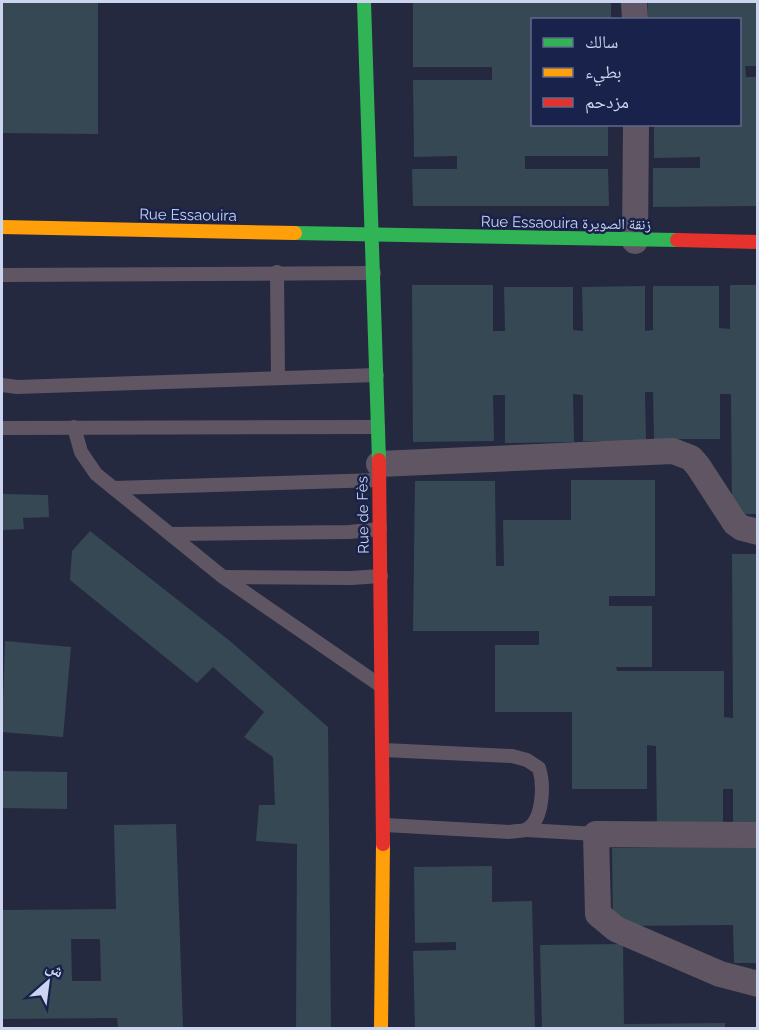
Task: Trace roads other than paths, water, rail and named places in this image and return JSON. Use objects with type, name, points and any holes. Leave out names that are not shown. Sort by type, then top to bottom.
[{"type":"street","name":"Rue de Fès","points":[[364,2],[375,273],[386,825],[381,1029]]},
{"type":"street","points":[[634,2],[635,18]]},
{"type":"street","points":[[635,241],[636,126]]},
{"type":"street","name":"Rue Essaouira","points":[[2,227],[374,236]]},
{"type":"street","name":"Rue Essaouira زنقة الصويرة","points":[[374,236],[758,243]]},
{"type":"street","points":[[379,472],[673,451],[691,458],[698,466],[735,523],[758,532]]},
{"type":"street","points":[[758,835],[596,834],[598,914],[603,920],[616,929],[720,975],[758,984]]},
{"type":"lane","points":[[277,272],[278,377]]},
{"type":"lane","points":[[2,275],[375,273]]},
{"type":"lane","points":[[2,385],[17,387],[377,375]]},
{"type":"lane","points":[[74,427],[87,464],[113,488],[173,534],[223,577],[383,688]]},
{"type":"lane","points":[[2,428],[378,427]]},
{"type":"lane","points":[[113,488],[379,472]]},
{"type":"lane","points":[[173,534],[349,532],[380,529]]},
{"type":"lane","points":[[223,577],[351,578],[381,576]]},
{"type":"lane","points":[[384,750],[512,756],[527,760],[539,768],[541,775],[540,806],[536,819],[526,830]]},
{"type":"lane","points":[[386,825],[596,834]]}]
